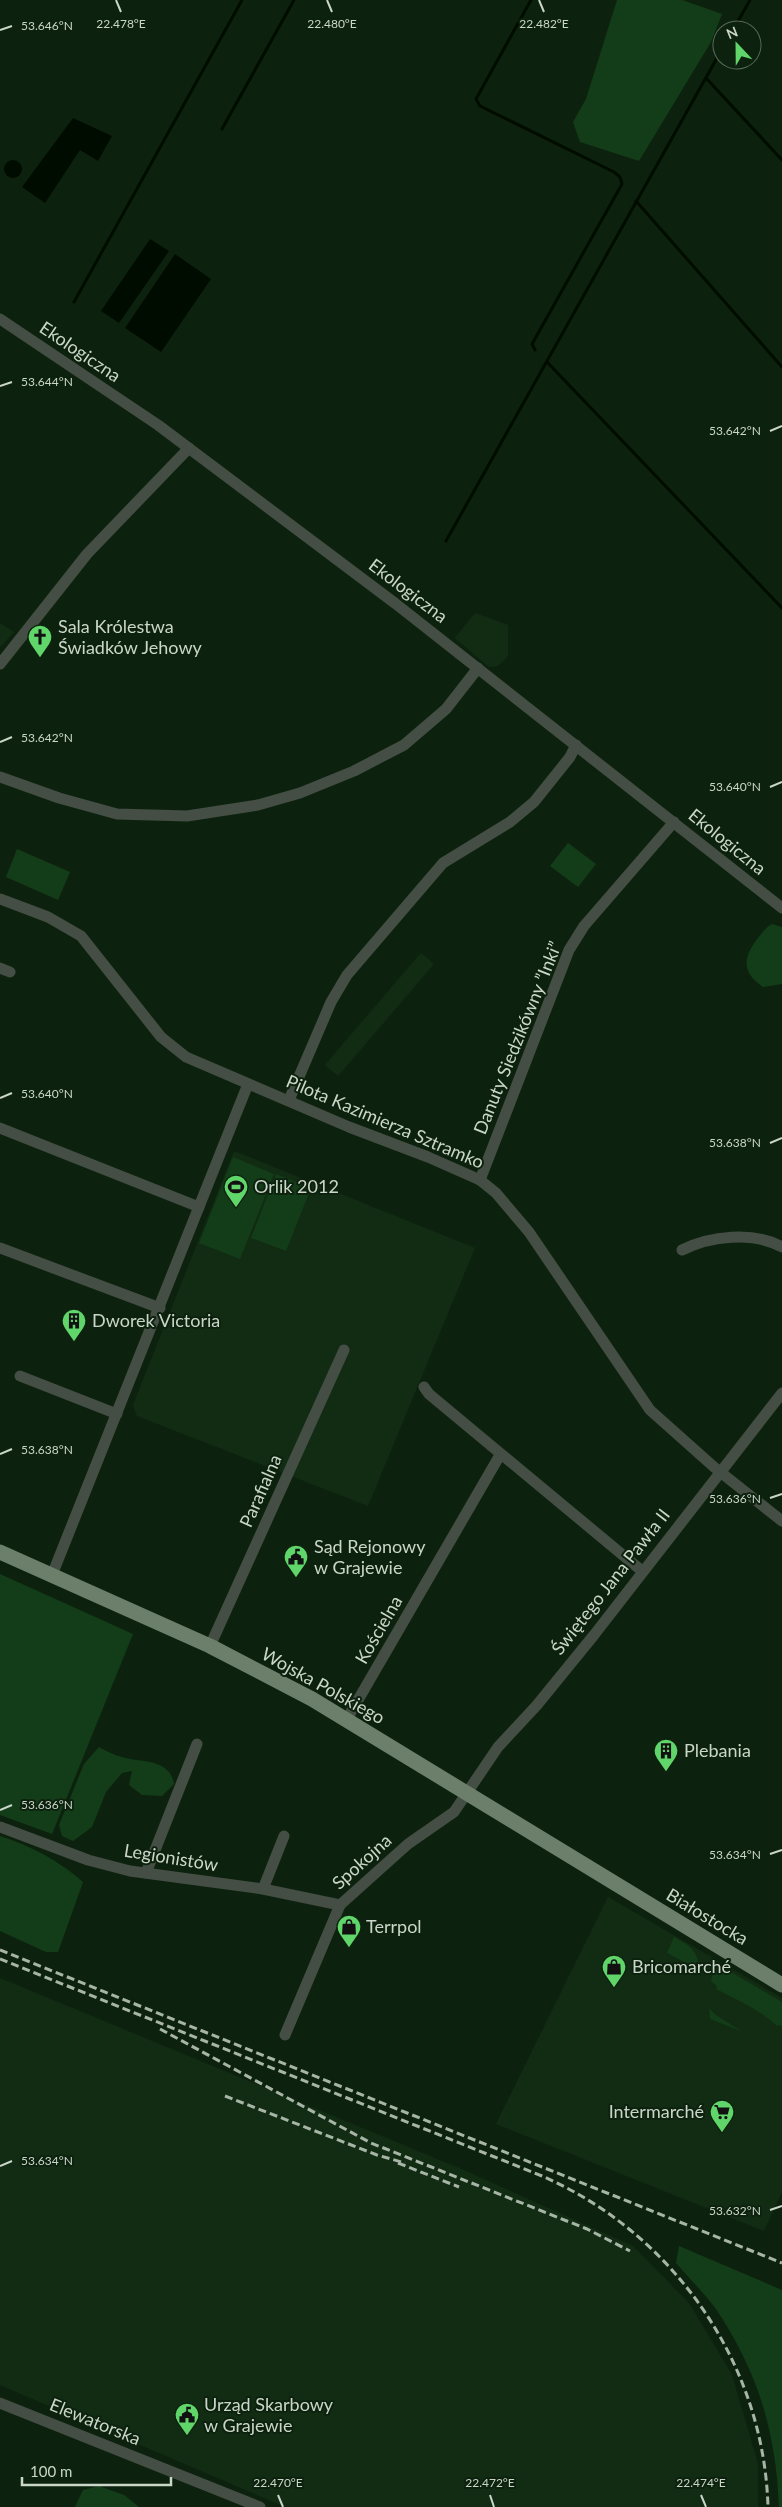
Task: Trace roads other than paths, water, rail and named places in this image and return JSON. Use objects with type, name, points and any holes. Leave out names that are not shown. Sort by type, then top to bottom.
[{"type":"main road","name":"Wojska Polskiego","points":[[0,1552],[210,1646],[347,1720],[613,1882]]},
{"type":"main road","name":"Białostocka","points":[[613,1882],[782,1984]]},
{"type":"street","name":"Ekologiczna","points":[[0,319],[188,448],[478,668],[782,908]]},
{"type":"street","points":[[0,664],[87,554],[188,448]]},
{"type":"street","points":[[0,777],[51,795],[117,814],[187,816],[258,805],[300,792],[354,771],[404,745],[446,709],[478,668]]},
{"type":"street","points":[[289,1100],[331,1002],[347,975],[443,863],[510,822],[534,802],[570,757],[576,745]]},
{"type":"street","name":"Danuty Siedzikówny ”Inki”","points":[[480,1180],[569,950],[584,926],[674,822]]},
{"type":"street","name":"Pilota Kazimierza Sztramko","points":[[0,899],[71,928],[81,936],[144,1018],[168,1045],[198,1063],[480,1180],[496,1193],[529,1232],[650,1410],[719,1471],[782,1521]]},
{"type":"street","points":[[52,1575],[248,1084]]},
{"type":"street","points":[[0,1128],[199,1207]]},
{"type":"street","points":[[682,1250],[707,1240],[728,1238],[772,1243],[782,1248]]},
{"type":"street","points":[[0,1248],[160,1308]]},
{"type":"street","name":"Parafialna","points":[[210,1646],[344,1350]]},
{"type":"street","points":[[20,1376],[117,1414]]},
{"type":"street","points":[[424,1387],[429,1394],[500,1455],[642,1571]]},
{"type":"street","name":"Świętego Jana Pawła II","points":[[468,1793],[498,1747],[538,1705],[719,1471],[782,1393]]},
{"type":"street","name":"Kościelna","points":[[347,1720],[500,1455]]},
{"type":"street","points":[[146,1873],[197,1744]]},
{"type":"street","name":"Spokojna","points":[[285,2035],[340,1905],[408,1844],[446,1820],[468,1793]]},
{"type":"street","name":"Legionistów","points":[[0,1827],[88,1860],[130,1871],[263,1890],[340,1905]]},
{"type":"street","points":[[263,1890],[284,1836]]},
{"type":"street","name":"Elewatorska","points":[[0,2403],[260,2507]]},
{"type":"waterway","points":[[74,302],[242,0]]},
{"type":"waterway","points":[[222,129],[294,0]]},
{"type":"waterway","points":[[531,0],[476,99],[480,106],[614,172],[620,177],[622,184],[532,344],[535,350]]},
{"type":"waterway","points":[[739,20],[750,0]]},
{"type":"waterway","points":[[446,541],[712,67]]},
{"type":"waterway","points":[[706,78],[782,160]]},
{"type":"waterway","points":[[636,201],[782,367]]},
{"type":"waterway","points":[[547,362],[782,608]]},
{"type":"railway","points":[[0,1950],[782,2263]]},
{"type":"railway","points":[[0,1959],[542,2176],[589,2201],[632,2232],[670,2268],[703,2309],[729,2354],[749,2403],[763,2454],[768,2507]]},
{"type":"railway","points":[[160,2029],[371,2143],[587,2229],[630,2251]]},
{"type":"railway","points":[[225,2096],[377,2155],[405,2163]]},
{"type":"railway","points":[[398,2163],[459,2187]]},
{"type":"place","name":"Sala Królestwa Świadków Jehowy","points":[[40,658]]},
{"type":"place","name":"Orlik 2012","points":[[236,1208]]},
{"type":"place","name":"Dworek Victoria","points":[[74,1342]]},
{"type":"place","name":"Sąd Rejonowy w Grajewie","points":[[296,1578]]},
{"type":"place","name":"Plebania","points":[[666,1772]]},
{"type":"place","name":"Terrpol","points":[[349,1948]]},
{"type":"place","name":"Bricomarché","points":[[614,1988]]},
{"type":"place","name":"Intermarché","points":[[722,2133]]},
{"type":"place","name":"Urząd Skarbowy w Grajewie","points":[[187,2436]]}]
